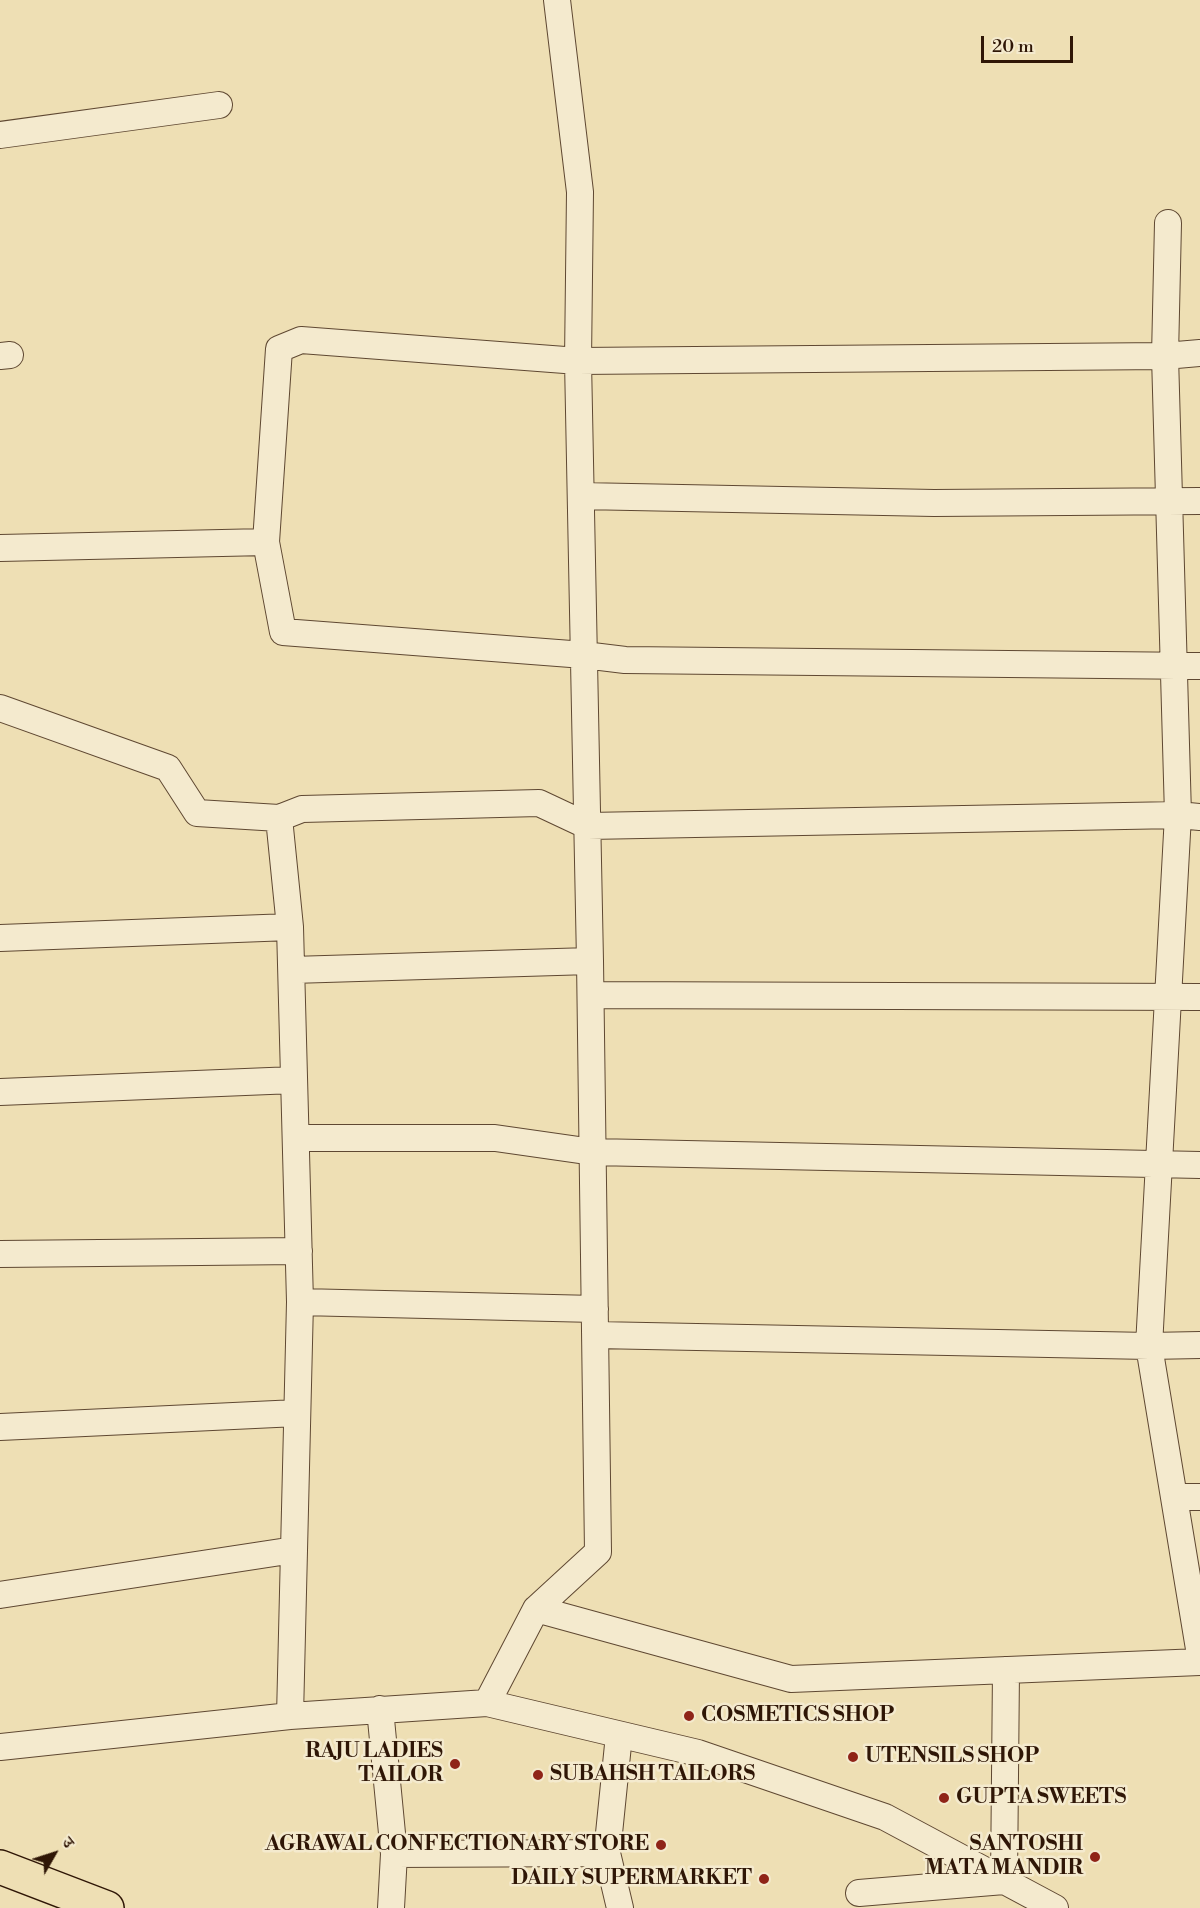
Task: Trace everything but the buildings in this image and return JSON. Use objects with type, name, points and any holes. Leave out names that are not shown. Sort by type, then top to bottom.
[{"type":"main road","points":[[0,1868],[107,1908]]},
{"type":"street","points":[[487,1703],[536,1609],[598,1552],[591,995],[578,361],[580,192],[557,0]]},
{"type":"street","points":[[0,135],[219,105]]},
{"type":"street","points":[[1168,223],[1165,356],[1174,665],[1189,816],[1168,997],[1149,1346],[1200,1655]]},
{"type":"street","points":[[1200,354],[578,361],[301,340],[279,349],[266,542],[283,632],[625,660],[1200,666]]},
{"type":"street","points":[[581,496],[934,503],[1200,501]]},
{"type":"street","points":[[0,548],[266,542]]},
{"type":"street","points":[[0,708],[168,768],[198,813],[279,818],[302,809],[539,803],[588,826],[1189,816]]},
{"type":"street","points":[[279,818],[292,970],[300,1302],[290,1716]]},
{"type":"street","points":[[0,938],[290,927]]},
{"type":"street","points":[[292,970],[590,961]]},
{"type":"street","points":[[591,995],[1200,997]]},
{"type":"street","points":[[0,1092],[294,1080]]},
{"type":"street","points":[[296,1138],[495,1138],[593,1152],[1200,1165]]},
{"type":"street","points":[[0,1254],[299,1251]]},
{"type":"street","points":[[300,1302],[595,1309]]},
{"type":"street","points":[[596,1335],[1149,1346],[1200,1345]]},
{"type":"street","points":[[0,1427],[297,1413]]},
{"type":"street","points":[[1174,1497],[1200,1497]]},
{"type":"street","points":[[0,1595],[294,1550]]},
{"type":"street","points":[[536,1609],[791,1679],[1200,1662]]},
{"type":"street","points":[[1004,1881],[1006,1670]]},
{"type":"street","points":[[0,1747],[290,1716],[487,1703],[698,1753],[885,1817],[1055,1908]]},
{"type":"street","points":[[380,1709],[394,1854],[391,1908]]},
{"type":"street","points":[[619,1735],[607,1853],[620,1908]]},
{"type":"street","points":[[394,1854],[607,1853]]},
{"type":"street","points":[[859,1893],[1004,1881]]},
{"type":"place","name":"COSMETICS SHOP","points":[[689,1716]]},
{"type":"place","name":"UTENSILS SHOP","points":[[853,1757]]},
{"type":"place","name":"RAJU LADIES TAILOR","points":[[455,1764]]},
{"type":"place","name":"SUBAHSH TAILORS","points":[[538,1775]]},
{"type":"place","name":"GUPTA SWEETS","points":[[944,1798]]},
{"type":"place","name":"AGRAWAL CONFECTIONARY STORE","points":[[661,1845]]},
{"type":"place","name":"SANTOSHI MATA MANDIR","points":[[1095,1857]]},
{"type":"place","name":"DAILY SUPERMARKET","points":[[764,1879]]}]
